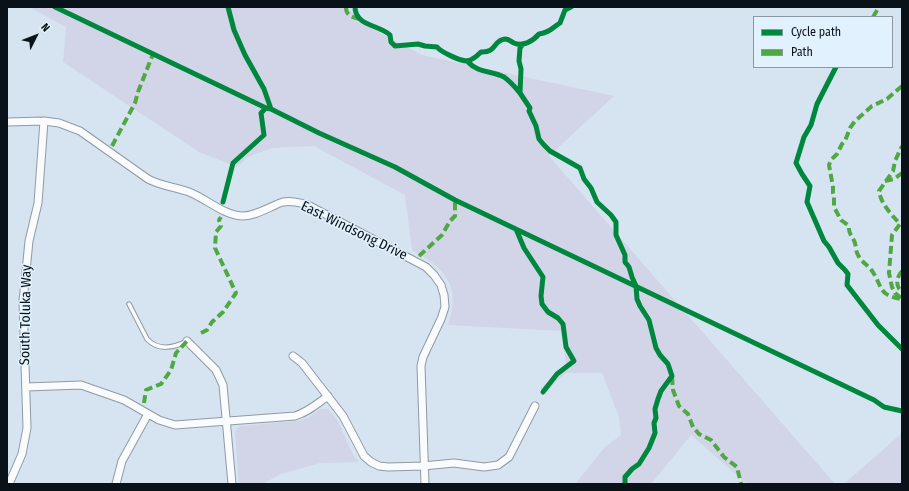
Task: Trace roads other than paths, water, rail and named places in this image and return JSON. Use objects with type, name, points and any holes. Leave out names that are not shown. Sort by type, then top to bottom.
[{"type":"street","name":"East Windsong Drive","points":[[7,122],[44,121],[59,123],[80,131],[148,179],[156,183],[189,192],[231,215],[244,216],[284,202],[295,202],[308,205],[426,267],[441,285],[445,307],[441,320],[423,357],[421,366],[423,466],[425,484]]},
{"type":"street","name":"South Toluka Way","points":[[9,484],[22,454],[26,437],[27,419],[24,301],[28,241],[38,203],[44,121]]},
{"type":"street","points":[[186,341],[216,370],[220,377],[225,394],[232,484]]},
{"type":"street","points":[[292,356],[302,363],[343,416],[364,456],[379,466],[423,466],[454,463],[484,467],[498,465],[509,457],[535,406]]},
{"type":"street","points":[[26,387],[81,385],[124,400],[159,420],[175,425],[295,416],[303,414],[328,396]]},
{"type":"street","points":[[116,484],[122,461],[148,414]]},
{"type":"lane","points":[[129,304],[151,344],[172,347],[186,341]]}]
